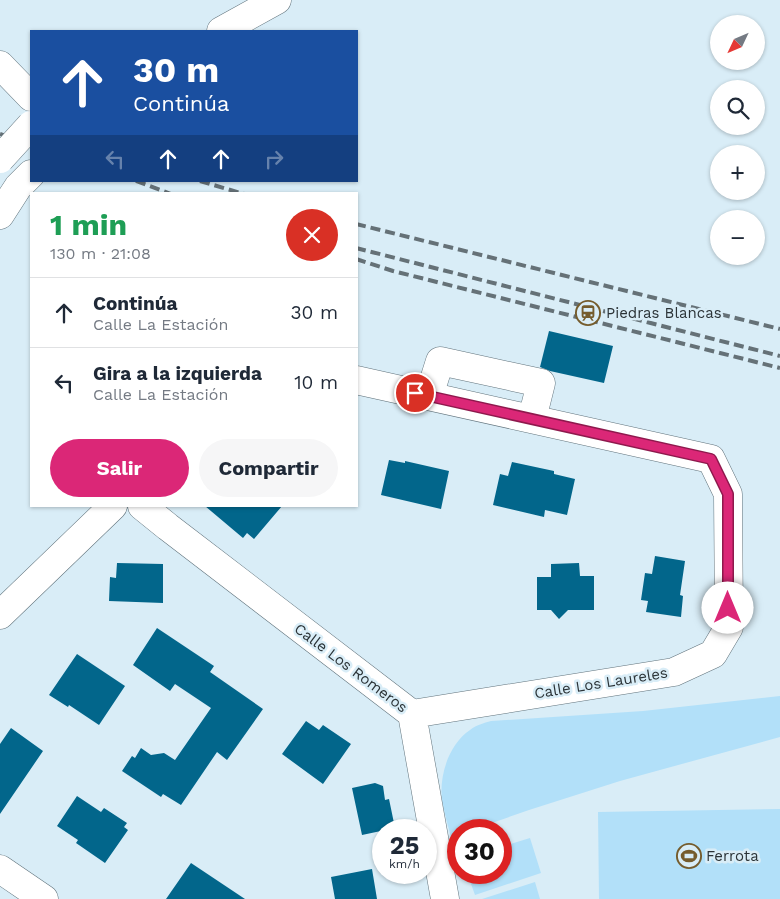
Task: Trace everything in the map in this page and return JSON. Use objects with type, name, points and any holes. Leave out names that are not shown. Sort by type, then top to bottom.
[{"type":"street","points":[[223,30],[277,0]]},
{"type":"street","points":[[0,65],[30,96]]},
{"type":"street","points":[[0,159],[30,126]]},
{"type":"street","points":[[0,215],[25,180]]},
{"type":"street","points":[[358,380],[532,419],[541,383],[440,360],[429,396]]},
{"type":"street","name":"Calle Los Laureles","points":[[412,714],[674,672],[713,654],[728,626],[728,494],[711,459],[532,419]]},
{"type":"street","points":[[0,615],[112,507]]},
{"type":"street","name":"Calle Los Romeros","points":[[143,507],[412,714],[446,899]]},
{"type":"street","points":[[0,869],[44,899]]},
{"type":"shaded area","points":[[780,696],[780,737],[620,781],[503,819],[447,819],[447,821],[441,790],[447,761],[456,743],[477,725],[491,721],[643,711]]},
{"type":"shaded area","name":"Ferrota","points":[[780,809],[780,899],[599,899],[598,812]]},
{"type":"shaded area","points":[[530,838],[541,873],[512,883],[512,844]]},
{"type":"shaded area","points":[[535,882],[540,899],[482,899]]},
{"type":"shaded area","points":[[471,884],[508,884],[475,895]]},
{"type":"building","points":[[549,331],[613,346],[604,383],[540,367]]},
{"type":"building","points":[[389,460],[405,463],[405,461],[449,471],[441,509],[381,495]]},
{"type":"building","points":[[512,462],[554,471],[554,474],[575,479],[567,515],[545,510],[544,517],[493,505],[500,474],[508,476]]},
{"type":"building","points":[[206,507],[281,507],[254,539],[247,533],[243,538]]},
{"type":"building","points":[[655,556],[685,561],[680,595],[683,596],[681,617],[646,612],[648,601],[641,600],[645,573],[652,574]]},
{"type":"building","points":[[117,563],[163,564],[163,603],[109,601],[110,577],[116,578]]},
{"type":"building","points":[[579,563],[580,576],[594,576],[594,610],[568,610],[559,619],[551,610],[537,610],[537,577],[551,577],[551,564]]},
{"type":"building","points":[[157,628],[214,666],[210,672],[263,709],[227,760],[217,752],[181,805],[163,794],[161,797],[122,771],[132,756],[135,758],[141,748],[151,755],[164,753],[175,760],[211,708],[175,684],[170,691],[133,665]]},
{"type":"building","points":[[77,654],[125,686],[99,725],[69,705],[68,707],[49,695]]},
{"type":"building","points":[[306,721],[319,730],[323,725],[351,744],[323,784],[282,754]]},
{"type":"building","points":[[11,728],[43,751],[0,814],[0,744]]},
{"type":"building","points":[[375,783],[383,786],[385,800],[389,799],[393,819],[372,819],[372,833],[362,835],[352,788]]},
{"type":"building","points":[[77,796],[101,812],[104,808],[127,823],[124,827],[128,830],[105,863],[76,843],[78,840],[57,826]]},
{"type":"building","points":[[191,863],[245,899],[166,899]]},
{"type":"building","points":[[372,869],[372,884],[374,884],[377,899],[335,899],[331,877]]},
{"type":"railway","points":[[0,134],[30,145]]},
{"type":"railway","points":[[139,182],[166,192]]},
{"type":"railway","points":[[203,182],[237,192]]},
{"type":"railway","points":[[358,224],[780,329]]},
{"type":"railway","points":[[358,249],[780,356]]},
{"type":"railway","points":[[358,260],[393,271],[780,368]]},
{"type":"place","name":"Piedras Blancas","points":[[588,313]]},
{"type":"place","name":"Ferrota","points":[[689,856]]},
{"type":"route","points":[[415,393],[711,459],[728,494],[728,608]]}]
